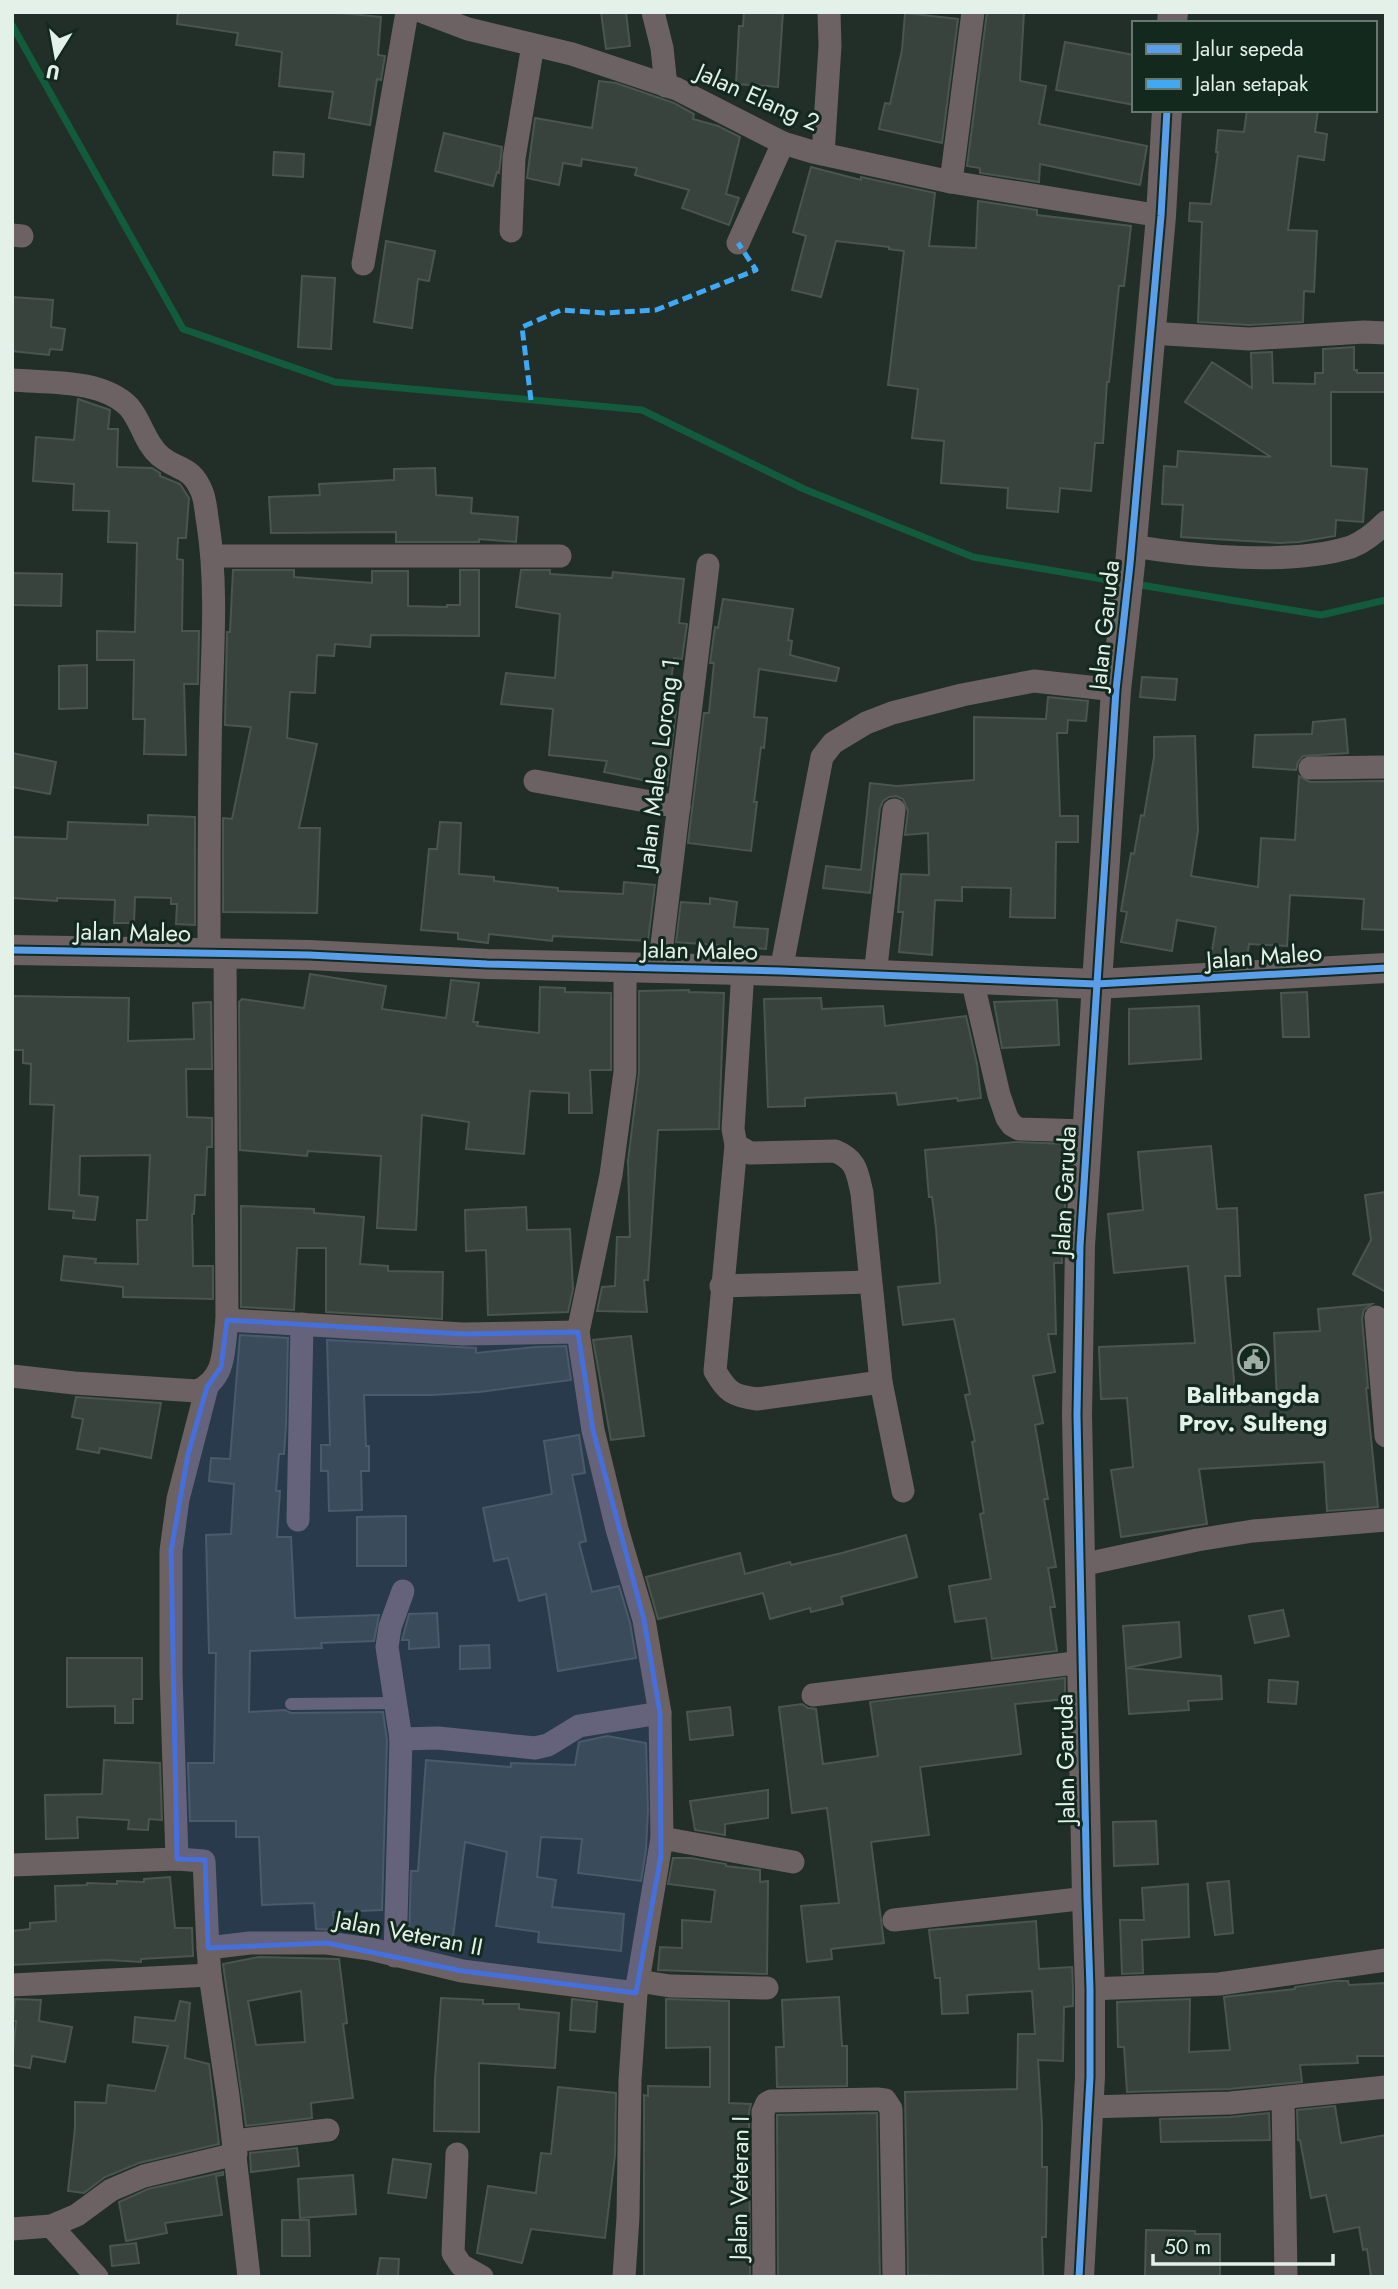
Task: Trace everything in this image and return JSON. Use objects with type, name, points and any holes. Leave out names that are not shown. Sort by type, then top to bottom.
[{"type":"street","points":[[363,264],[407,12]]},
{"type":"street","name":"Jalan Elang 2","points":[[423,12],[468,29],[572,54],[677,89],[783,143],[951,182],[1161,216]]},
{"type":"street","points":[[653,12],[662,48],[666,86]]},
{"type":"street","points":[[823,154],[830,46],[829,12]]},
{"type":"street","points":[[951,182],[973,12]]},
{"type":"street","points":[[511,230],[514,158],[533,45]]},
{"type":"street","name":"Jalan Garuda","points":[[1079,2277],[1088,2107],[1090,1989],[1077,1415],[1080,1246],[1116,690],[1131,555],[1161,216],[1167,112]]},
{"type":"street","points":[[738,243],[783,143]]},
{"type":"street","points":[[1150,333],[1250,339],[1386,333]]},
{"type":"street","points":[[12,380],[88,387],[105,392],[128,406],[152,447],[161,457],[188,470],[203,494],[213,555],[209,784],[217,953],[227,1320],[221,1367],[214,1381],[197,1391],[12,1376]]},
{"type":"street","points":[[1131,555],[1278,557],[1350,547],[1365,540],[1386,522]]},
{"type":"street","points":[[213,555],[560,556]]},
{"type":"street","name":"Jalan Maleo Lorong 1","points":[[659,968],[708,565]]},
{"type":"street","points":[[781,971],[822,757],[833,743],[881,717],[1011,684],[1034,681],[1116,690]]},
{"type":"street","points":[[1310,768],[1386,767]]},
{"type":"street","points":[[535,781],[679,807]]},
{"type":"street","points":[[875,975],[894,810]]},
{"type":"street","name":"Jalan Maleo","points":[[12,950],[217,953],[1096,984],[1386,968]]},
{"type":"street","points":[[624,2277],[629,2080],[637,1987],[662,1838],[660,1713],[644,1620],[617,1529],[593,1430],[578,1332],[611,1175],[625,1072],[625,968]]},
{"type":"street","points":[[743,970],[733,1129],[736,1145],[715,1371],[726,1389],[741,1397],[757,1399],[881,1382]]},
{"type":"street","points":[[972,979],[999,1095],[1012,1125],[1019,1129],[1087,1131]]},
{"type":"street","points":[[736,1145],[750,1153],[835,1151],[846,1155],[856,1167],[862,1193],[881,1382],[902,1491]]},
{"type":"street","points":[[721,1286],[870,1282]]},
{"type":"street","points":[[1376,1317],[1386,1436]]},
{"type":"street","points":[[227,1320],[463,1334],[578,1332]]},
{"type":"street","points":[[298,1520],[302,1324]]},
{"type":"street","points":[[177,1859],[171,1674],[171,1551],[178,1499],[207,1387]]},
{"type":"street","points":[[1080,1565],[1196,1539],[1253,1531],[1386,1520]]},
{"type":"street","points":[[395,1956],[401,1739],[387,1647],[390,1627],[403,1591]]},
{"type":"street","points":[[813,1695],[1083,1662]]},
{"type":"street","points":[[401,1739],[438,1738],[535,1748],[548,1745],[579,1726],[660,1713]]},
{"type":"street","points":[[662,1838],[793,1861]]},
{"type":"street","points":[[12,1865],[177,1859],[204,1861],[210,1975],[235,2148],[249,2277]]},
{"type":"street","points":[[894,1920],[1087,1898]]},
{"type":"street","name":"Jalan Veteran II","points":[[208,1948],[250,1943],[327,1943],[370,1949],[462,1971],[637,1987],[767,1988]]},
{"type":"street","points":[[1090,1989],[1219,1984],[1386,1960]]},
{"type":"street","points":[[12,1985],[210,1975]]},
{"type":"street","points":[[1088,2107],[1230,2103],[1386,2087]]},
{"type":"street","points":[[1283,2098],[1286,2277]]},
{"type":"street","name":"Jalan Veteran I","points":[[764,2277],[763,2112],[767,2103],[877,2099],[885,2100],[891,2109],[894,2277]]},
{"type":"street","points":[[12,2230],[51,2226],[77,2215],[111,2190],[144,2176],[235,2148],[328,2130]]},
{"type":"street","points":[[457,2154],[453,2253],[461,2265],[482,2277]]},
{"type":"street","points":[[51,2226],[97,2277]]},
{"type":"lane","points":[[291,1703],[395,1703]]},
{"type":"highlighted area","points":[[227,1320],[463,1334],[578,1332],[593,1430],[644,1620],[660,1713],[661,1856],[636,1993],[462,1971],[327,1943],[208,1948],[205,1860],[177,1859],[171,1551],[188,1454],[207,1387],[221,1367]]},
{"type":"building","points":[[178,12],[330,12],[381,17],[378,55],[385,56],[381,80],[377,79],[370,125],[329,118],[333,92],[279,86],[282,52],[236,45],[238,33],[177,24]]},
{"type":"building","points":[[601,12],[626,12],[630,46],[606,49]]},
{"type":"building","points":[[744,12],[783,12],[778,87],[736,84],[739,26],[743,26]]},
{"type":"building","points":[[987,12],[1024,12],[1020,81],[1046,86],[1039,124],[1147,146],[1140,185],[1040,164],[1039,182],[980,173],[980,168],[967,166]]},
{"type":"building","points":[[905,13],[958,19],[942,143],[879,129],[885,103],[890,104],[902,50]]},
{"type":"building","points":[[1065,42],[1132,55],[1132,105],[1056,90]]},
{"type":"building","points":[[599,81],[616,83],[674,103],[694,114],[693,119],[718,126],[740,137],[726,194],[739,198],[729,225],[682,208],[689,190],[635,175],[637,168],[582,159],[581,166],[563,163],[559,185],[527,178],[535,118],[592,128]]},
{"type":"building","points":[[1247,112],[1318,112],[1315,132],[1327,134],[1324,160],[1298,156],[1288,230],[1317,231],[1314,292],[1304,291],[1303,322],[1249,325],[1198,322],[1202,222],[1189,221],[1190,203],[1211,204],[1218,130],[1244,132]]},
{"type":"building","points":[[444,133],[502,147],[499,173],[497,172],[493,186],[435,171]]},
{"type":"building","points":[[274,152],[304,154],[303,177],[273,175]]},
{"type":"building","points":[[811,167],[861,180],[861,177],[935,193],[929,246],[976,248],[978,201],[1037,210],[1037,215],[1131,226],[1124,286],[1119,286],[1107,382],[1103,443],[1095,443],[1091,491],[1060,488],[1058,512],[1007,508],[1008,488],[941,483],[944,441],[912,438],[918,389],[888,385],[904,251],[836,241],[821,297],[792,290],[806,236],[793,232]]},
{"type":"building","points":[[386,241],[435,251],[429,281],[418,279],[412,328],[374,322]]},
{"type":"building","points":[[302,276],[335,278],[331,349],[298,347]]},
{"type":"building","points":[[12,297],[53,300],[51,327],[65,329],[62,350],[50,349],[49,355],[12,351]]},
{"type":"building","points":[[1354,347],[1354,370],[1357,370],[1357,373],[1386,373],[1386,392],[1331,392],[1331,466],[1367,469],[1363,522],[1336,520],[1335,536],[1299,542],[1181,537],[1183,505],[1162,504],[1164,466],[1177,467],[1178,451],[1271,457],[1185,402],[1212,362],[1252,388],[1251,353],[1272,352],[1273,383],[1315,384],[1315,373],[1323,373],[1323,349]]},
{"type":"building","points":[[78,399],[110,410],[108,429],[118,429],[117,467],[152,468],[160,473],[160,476],[180,484],[189,498],[186,538],[178,538],[177,559],[183,560],[182,631],[199,631],[198,684],[184,684],[186,755],[144,754],[145,719],[133,719],[134,660],[97,660],[97,631],[135,632],[137,543],[108,542],[109,511],[73,510],[74,484],[33,481],[36,437],[74,440]]},
{"type":"building","points":[[435,468],[436,495],[472,498],[471,513],[518,517],[516,542],[479,539],[479,542],[396,542],[396,532],[271,533],[269,497],[320,495],[319,484],[394,480],[394,469]]},
{"type":"building","points":[[233,570],[294,570],[294,577],[372,583],[372,571],[408,571],[408,606],[447,607],[460,605],[460,570],[479,570],[479,636],[371,635],[370,647],[335,644],[334,656],[317,655],[315,693],[290,692],[287,738],[317,744],[299,828],[320,828],[317,913],[223,912],[223,818],[232,819],[251,727],[225,725],[227,632],[230,632]]},
{"type":"building","points":[[521,570],[550,570],[550,574],[612,578],[613,572],[684,579],[679,623],[687,624],[682,659],[674,658],[667,710],[676,711],[667,785],[604,772],[607,761],[549,755],[553,709],[501,704],[506,673],[555,678],[560,614],[516,607]]},
{"type":"building","points":[[12,573],[62,574],[61,606],[12,605]]},
{"type":"building","points":[[723,599],[793,609],[788,640],[792,641],[790,655],[839,668],[836,681],[759,669],[754,717],[767,718],[754,802],[757,802],[751,851],[688,843],[704,713],[709,713],[714,663],[710,663],[715,627],[718,628]]},
{"type":"building","points":[[87,665],[87,708],[59,709],[59,666]]},
{"type":"building","points":[[1142,677],[1177,679],[1175,700],[1140,697]]},
{"type":"building","points":[[1048,697],[1088,701],[1086,721],[1068,720],[1067,733],[1057,733],[1060,816],[1078,816],[1078,842],[1056,842],[1055,918],[1010,917],[1011,888],[962,887],[962,901],[935,900],[932,955],[899,952],[903,912],[898,912],[901,874],[929,875],[928,833],[905,835],[908,811],[903,799],[889,797],[883,801],[880,808],[870,893],[823,888],[826,866],[861,870],[870,783],[897,786],[974,780],[974,717],[1046,719]]},
{"type":"building","points":[[1345,719],[1348,753],[1303,756],[1296,770],[1253,767],[1255,735],[1312,734],[1313,722]]},
{"type":"building","points":[[1195,736],[1198,831],[1191,876],[1258,887],[1261,838],[1295,840],[1299,776],[1310,782],[1386,781],[1386,930],[1362,929],[1364,899],[1290,895],[1287,946],[1249,944],[1247,958],[1211,957],[1216,927],[1177,920],[1172,951],[1121,942],[1127,912],[1121,911],[1131,853],[1134,854],[1141,815],[1144,816],[1154,757],[1154,737]]},
{"type":"building","points":[[12,753],[56,762],[50,794],[12,787]]},
{"type":"building","points":[[148,815],[195,817],[195,925],[176,924],[177,904],[171,904],[171,898],[135,897],[134,923],[114,923],[115,900],[57,898],[57,901],[12,898],[12,837],[67,839],[68,822],[148,825]]},
{"type":"building","points":[[440,822],[461,823],[459,874],[494,877],[494,881],[558,888],[558,891],[623,894],[624,882],[655,885],[648,941],[553,936],[552,941],[489,934],[488,943],[458,939],[458,933],[421,930],[429,849],[437,849]]},
{"type":"building","points":[[710,898],[737,902],[734,927],[768,929],[766,949],[676,942],[681,902],[710,904]]},
{"type":"building","points":[[310,974],[386,986],[382,1009],[446,1018],[451,980],[479,983],[473,1022],[478,1022],[477,1026],[539,1033],[540,987],[565,988],[565,992],[611,993],[611,1070],[590,1070],[592,1113],[569,1113],[569,1093],[530,1091],[524,1154],[466,1149],[469,1122],[422,1115],[416,1230],[377,1228],[381,1156],[308,1151],[307,1156],[240,1150],[239,1002],[242,999],[304,1008]]},
{"type":"building","points":[[689,990],[724,993],[719,1129],[658,1130],[648,1280],[644,1280],[647,1312],[597,1311],[602,1287],[615,1286],[617,1237],[630,1237],[628,1161],[639,1072],[639,991]]},
{"type":"building","points":[[1307,992],[1309,1037],[1283,1037],[1281,993]]},
{"type":"building","points":[[12,996],[129,998],[128,1041],[194,1039],[193,1003],[211,1002],[212,1069],[186,1069],[187,1117],[212,1118],[212,1147],[207,1147],[205,1195],[195,1195],[192,1214],[193,1266],[213,1266],[213,1299],[123,1297],[123,1287],[61,1280],[64,1256],[96,1259],[95,1263],[138,1264],[137,1220],[147,1220],[150,1155],[80,1156],[79,1195],[98,1197],[95,1220],[73,1218],[74,1211],[49,1209],[54,1105],[30,1104],[31,1064],[23,1063],[23,1050],[12,1050]]},
{"type":"building","points":[[821,998],[822,1009],[883,1006],[885,1026],[966,1016],[977,1064],[981,1098],[898,1105],[896,1093],[805,1098],[805,1106],[768,1107],[764,999]]},
{"type":"building","points":[[1057,1000],[1059,1045],[1002,1048],[994,1002]]},
{"type":"building","points":[[1199,1006],[1201,1059],[1129,1064],[1129,1009]]},
{"type":"building","points":[[1016,1142],[1068,1144],[1064,1227],[1060,1227],[1062,1263],[1054,1263],[1056,1334],[1048,1334],[1055,1372],[1033,1376],[1043,1423],[1035,1425],[1056,1567],[1048,1568],[1055,1607],[1050,1607],[1057,1651],[992,1659],[986,1618],[955,1622],[949,1586],[991,1579],[980,1514],[984,1513],[972,1442],[975,1441],[965,1395],[970,1394],[954,1319],[903,1325],[898,1287],[940,1283],[936,1228],[932,1197],[929,1197],[925,1150]]},
{"type":"building","points":[[1211,1146],[1217,1209],[1237,1208],[1240,1276],[1225,1276],[1236,1404],[1277,1402],[1274,1333],[1320,1331],[1318,1309],[1372,1304],[1364,1310],[1362,1318],[1378,1507],[1327,1511],[1324,1462],[1199,1469],[1207,1524],[1121,1537],[1111,1470],[1133,1467],[1127,1398],[1101,1399],[1099,1347],[1195,1343],[1188,1266],[1114,1273],[1108,1214],[1143,1210],[1138,1152]]},
{"type":"building","points":[[1386,1192],[1386,1292],[1353,1274],[1371,1240],[1365,1195]]},
{"type":"building","points":[[241,1206],[314,1209],[314,1213],[364,1217],[360,1264],[388,1266],[388,1271],[443,1272],[442,1319],[326,1312],[326,1248],[297,1248],[294,1310],[241,1307]]},
{"type":"building","points":[[526,1207],[527,1230],[570,1229],[573,1289],[568,1312],[488,1315],[486,1250],[466,1251],[465,1210]]},
{"type":"building","points":[[240,1335],[288,1338],[284,1454],[279,1454],[276,1491],[280,1491],[277,1537],[291,1537],[295,1618],[379,1615],[374,1641],[321,1643],[322,1648],[250,1651],[249,1712],[383,1712],[387,1740],[382,1910],[333,1912],[335,1930],[316,1929],[314,1903],[262,1905],[259,1837],[236,1837],[236,1821],[190,1821],[188,1763],[214,1763],[216,1653],[209,1653],[206,1535],[231,1534],[234,1484],[209,1481],[211,1458],[230,1459]]},
{"type":"building","points":[[631,1336],[644,1436],[611,1440],[593,1340]]},
{"type":"building","points":[[327,1340],[476,1348],[476,1353],[566,1346],[571,1380],[479,1392],[364,1395],[369,1471],[361,1471],[362,1510],[329,1511],[328,1471],[321,1471],[321,1445],[330,1445]]},
{"type":"building","points":[[76,1397],[161,1403],[151,1458],[100,1448],[99,1453],[77,1449],[83,1419],[72,1417]]},
{"type":"building","points":[[579,1435],[585,1473],[572,1475],[586,1541],[579,1543],[592,1592],[619,1586],[630,1623],[636,1658],[558,1671],[546,1594],[519,1601],[508,1558],[494,1561],[483,1508],[552,1494],[544,1441]]},
{"type":"building","points":[[406,1516],[406,1566],[357,1566],[357,1517]]},
{"type":"building","points":[[906,1535],[917,1577],[841,1597],[843,1604],[811,1612],[810,1608],[770,1619],[763,1593],[658,1619],[646,1577],[740,1553],[745,1574],[790,1562],[791,1565],[842,1553]]},
{"type":"building","points":[[1283,1610],[1289,1636],[1255,1643],[1249,1616]]},
{"type":"building","points":[[437,1613],[439,1647],[409,1649],[409,1640],[402,1640],[409,1614]]},
{"type":"building","points":[[1179,1622],[1181,1657],[1126,1668],[1123,1626]]},
{"type":"building","points":[[489,1645],[490,1668],[460,1669],[460,1646]]},
{"type":"building","points":[[67,1658],[142,1658],[142,1699],[133,1699],[133,1723],[115,1723],[115,1706],[67,1707]]},
{"type":"building","points":[[1126,1668],[1221,1676],[1222,1699],[1188,1701],[1189,1710],[1129,1714]]},
{"type":"building","points":[[1065,1678],[1065,1699],[1015,1704],[1021,1754],[920,1767],[929,1835],[871,1842],[884,1943],[831,1949],[832,1959],[807,1962],[801,1906],[839,1903],[827,1808],[792,1813],[779,1707],[802,1704],[816,1709],[823,1764],[878,1756],[870,1702]]},
{"type":"building","points":[[1269,1680],[1298,1682],[1296,1704],[1268,1702]]},
{"type":"building","points":[[730,1707],[733,1735],[690,1740],[687,1712]]},
{"type":"building","points":[[607,1736],[646,1743],[648,1810],[641,1881],[578,1873],[582,1839],[541,1837],[537,1877],[556,1880],[552,1907],[624,1914],[621,1951],[538,1942],[539,1932],[496,1926],[507,1852],[465,1842],[452,1945],[409,1941],[411,1871],[418,1871],[426,1760],[511,1767],[511,1763],[575,1765],[579,1742]]},
{"type":"building","points":[[104,1760],[160,1763],[162,1820],[149,1819],[148,1830],[128,1829],[129,1820],[77,1817],[78,1838],[46,1839],[45,1795],[102,1794]]},
{"type":"building","points":[[768,1790],[768,1818],[725,1824],[725,1835],[695,1830],[690,1801]]},
{"type":"building","points":[[1156,1821],[1158,1864],[1114,1866],[1113,1822]]},
{"type":"building","points":[[673,1858],[691,1858],[760,1870],[760,1882],[768,1881],[767,1974],[658,1970],[660,1947],[682,1948],[682,1920],[711,1922],[715,1890],[668,1884]]},
{"type":"building","points":[[170,1877],[175,1928],[192,1928],[193,1956],[141,1959],[141,1962],[108,1960],[12,1965],[12,1931],[30,1929],[30,1923],[56,1921],[55,1886],[117,1884],[117,1881],[144,1882],[144,1879]]},
{"type":"building","points":[[1229,1881],[1233,1933],[1215,1935],[1207,1883]]},
{"type":"building","points":[[1188,1884],[1189,1937],[1142,1940],[1143,1973],[1122,1974],[1120,1920],[1144,1920],[1142,1888]]},
{"type":"building","points":[[1036,1921],[1039,1969],[1072,1967],[1073,1989],[1073,2006],[1064,2007],[1063,2061],[1038,2060],[1042,2167],[1047,2167],[1046,2237],[1042,2237],[1043,2277],[908,2275],[905,2092],[1017,2089],[1018,2034],[1035,2034],[1032,1991],[967,1995],[968,2013],[942,2014],[940,1978],[935,1978],[929,1930]]},
{"type":"building","points":[[259,1957],[339,1959],[347,2023],[343,2024],[353,2098],[311,2103],[312,2118],[246,2126],[223,1964]],"holes":[[[301,1991],[305,2042],[256,2045],[248,2001]]]},
{"type":"building","points":[[1348,1981],[1349,1985],[1386,1983],[1386,2056],[1357,2056],[1358,2063],[1300,2065],[1302,2082],[1229,2089],[1127,2092],[1124,2047],[1118,2047],[1117,2002],[1190,1999],[1189,2052],[1230,2050],[1224,1997],[1295,1989]]},
{"type":"building","points":[[839,1997],[842,2046],[847,2046],[847,2086],[777,2087],[776,2047],[784,2047],[782,2000]]},
{"type":"building","points":[[441,1998],[483,2000],[483,2004],[519,2004],[519,2009],[559,2013],[555,2068],[479,2063],[479,2132],[434,2131]]},
{"type":"building","points":[[15,1999],[41,2000],[39,2021],[72,2027],[65,2062],[32,2056],[30,2068],[12,2065]]},
{"type":"building","points":[[572,1999],[597,2002],[595,2032],[570,2030]]},
{"type":"building","points":[[666,1999],[729,2001],[729,2103],[751,2104],[750,2277],[644,2277],[644,2095],[648,2096],[648,2086],[710,2087],[710,2047],[666,2048]]},
{"type":"building","points":[[180,2001],[190,2003],[185,2058],[209,2064],[219,2144],[139,2163],[105,2177],[84,2193],[68,2191],[75,2102],[106,2103],[108,2085],[155,2091],[168,2046],[133,2042],[135,2017],[175,2021]]},
{"type":"building","points":[[558,2087],[616,2093],[615,2155],[605,2238],[531,2229],[522,2263],[477,2253],[488,2186],[536,2193],[541,2153],[551,2154]]},
{"type":"building","points":[[1335,2106],[1341,2143],[1386,2135],[1386,2277],[1371,2277],[1367,2249],[1363,2250],[1359,2227],[1334,2232],[1326,2195],[1311,2198],[1298,2140],[1297,2110]]},
{"type":"building","points":[[877,2113],[880,2277],[778,2277],[777,2115]]},
{"type":"building","points":[[1269,2113],[1270,2140],[1161,2142],[1160,2119]]},
{"type":"building","points":[[297,2148],[299,2166],[251,2172],[250,2153]]},
{"type":"building","points":[[393,2159],[431,2164],[426,2198],[388,2193]]},
{"type":"building","points":[[223,2172],[223,2175],[216,2176],[222,2215],[165,2223],[167,2233],[126,2241],[119,2202],[148,2189]]},
{"type":"building","points":[[353,2175],[356,2214],[300,2218],[298,2179]]},
{"type":"building","points":[[282,2220],[309,2220],[310,2256],[282,2256]]},
{"type":"building","points":[[1146,2230],[1220,2234],[1220,2276],[1145,2277]]},
{"type":"building","points":[[136,2243],[139,2263],[112,2266],[110,2246]]},
{"type":"building","points":[[380,2258],[399,2259],[398,2277],[377,2277]]},
{"type":"waterway","points":[[12,25],[183,329],[335,382],[642,410],[804,489],[973,557],[1120,582]]},
{"type":"waterway","points":[[1135,584],[1321,615],[1386,600]]},
{"type":"marked path","points":[[531,400],[522,327],[561,310],[604,313],[656,310],[756,270],[738,243]]},
{"type":"cycle path","points":[[1079,2277],[1090,2077],[1077,1415],[1080,1246],[1116,690],[1161,216],[1167,112]]},
{"type":"cycle path","points":[[12,950],[309,955],[487,964],[781,971],[1096,984],[1386,968]]},
{"type":"place","name":"Balitbangda Prov. Sulteng","points":[[1253,1360]]}]
